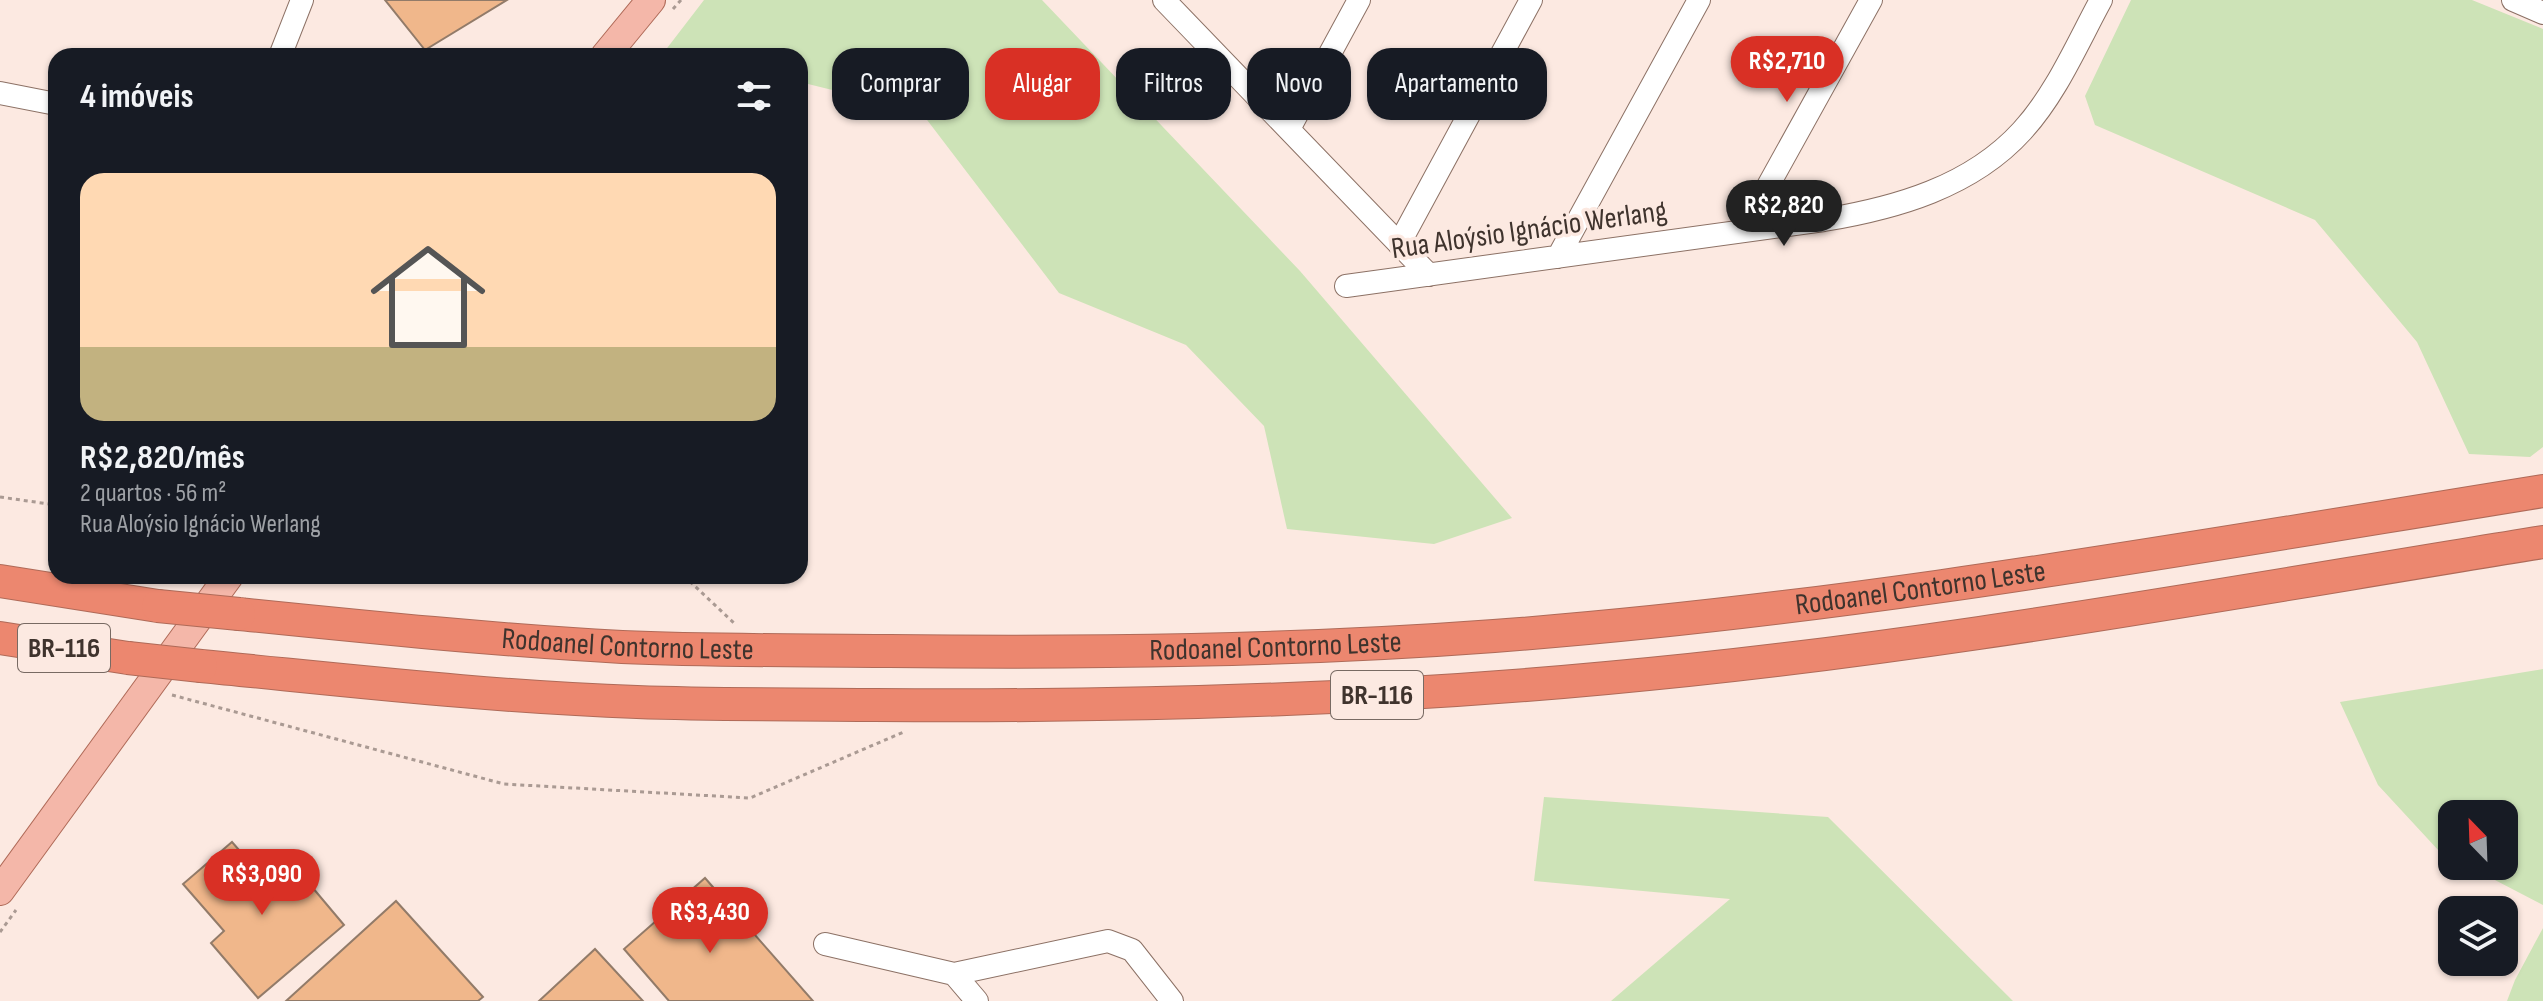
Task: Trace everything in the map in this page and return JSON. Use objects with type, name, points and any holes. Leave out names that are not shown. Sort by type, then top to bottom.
[{"type":"highway","name":"Rodoanel Contorno Leste","points":[[0,581],[158,606],[544,642],[761,649],[1102,652],[1259,648],[1496,636],[1856,597],[2072,567],[2543,491]]},
{"type":"highway","name":"Rodoanel Contorno Leste","points":[[0,638],[201,666],[449,689],[651,702],[1081,706],[1354,696],[1611,678],[1840,652],[2543,542]]},
{"type":"main road","points":[[612,48],[651,0]]},
{"type":"main road","points":[[0,891],[223,584]]},
{"type":"street","points":[[283,48],[302,0]]},
{"type":"street","points":[[1289,129],[1359,0]]},
{"type":"street","points":[[1399,244],[1531,0]]},
{"type":"street","points":[[1558,257],[1699,0]]},
{"type":"street","points":[[1743,231],[1871,0]]},
{"type":"street","name":"Rua Aloýsio Ignácio Werlang","points":[[1346,286],[1824,220],[1893,205],[1946,186],[2001,152],[2023,130],[2041,106],[2101,0]]},
{"type":"street","points":[[2513,0],[2543,13]]},
{"type":"street","points":[[1175,4],[1429,275]]},
{"type":"street","points":[[0,93],[48,102]]},
{"type":"street","points":[[2479,501],[2543,474]]},
{"type":"street","points":[[825,944],[954,974],[1108,941],[1132,950],[1172,1001]]},
{"type":"street","points":[[954,974],[977,1001]]},
{"type":"path","points":[[0,497],[48,504]]},
{"type":"path","points":[[692,584],[761,649]]},
{"type":"path","points":[[148,688],[504,784],[750,798],[907,731]]},
{"type":"green space","points":[[704,0],[1042,0],[1088,48],[985,48],[985,120],[1100,120],[1100,61],[1116,78],[1116,120],[1156,120],[1300,271],[1512,518],[1434,544],[1287,529],[1264,426],[1186,345],[1059,293],[927,120],[969,120],[969,48],[832,48],[832,90],[808,84],[808,48],[667,48]]},
{"type":"green space","points":[[2131,0],[2472,0],[2543,29],[2543,447],[2530,457],[2469,454],[2417,342],[2315,220],[2095,125],[2085,96]]},
{"type":"green space","points":[[2543,669],[2543,905],[2495,880],[2518,880],[2518,800],[2438,800],[2438,850],[2378,785],[2340,702]]},
{"type":"green space","points":[[1544,797],[1828,817],[2013,1001],[1611,1001],[1730,899],[1534,881]]},
{"type":"green space","points":[[2543,928],[2543,1001],[2507,1001]]},
{"type":"building","points":[[385,0],[507,0],[428,48],[423,48]]},
{"type":"building","points":[[232,842],[267,882],[291,862],[344,925],[258,998],[211,943],[224,931],[183,884]]},
{"type":"building","points":[[705,878],[813,1001],[669,1001],[624,949]]},
{"type":"building","points":[[396,901],[483,997],[478,1001],[286,1001]]},
{"type":"building","points":[[595,949],[643,1001],[539,1001]]}]
